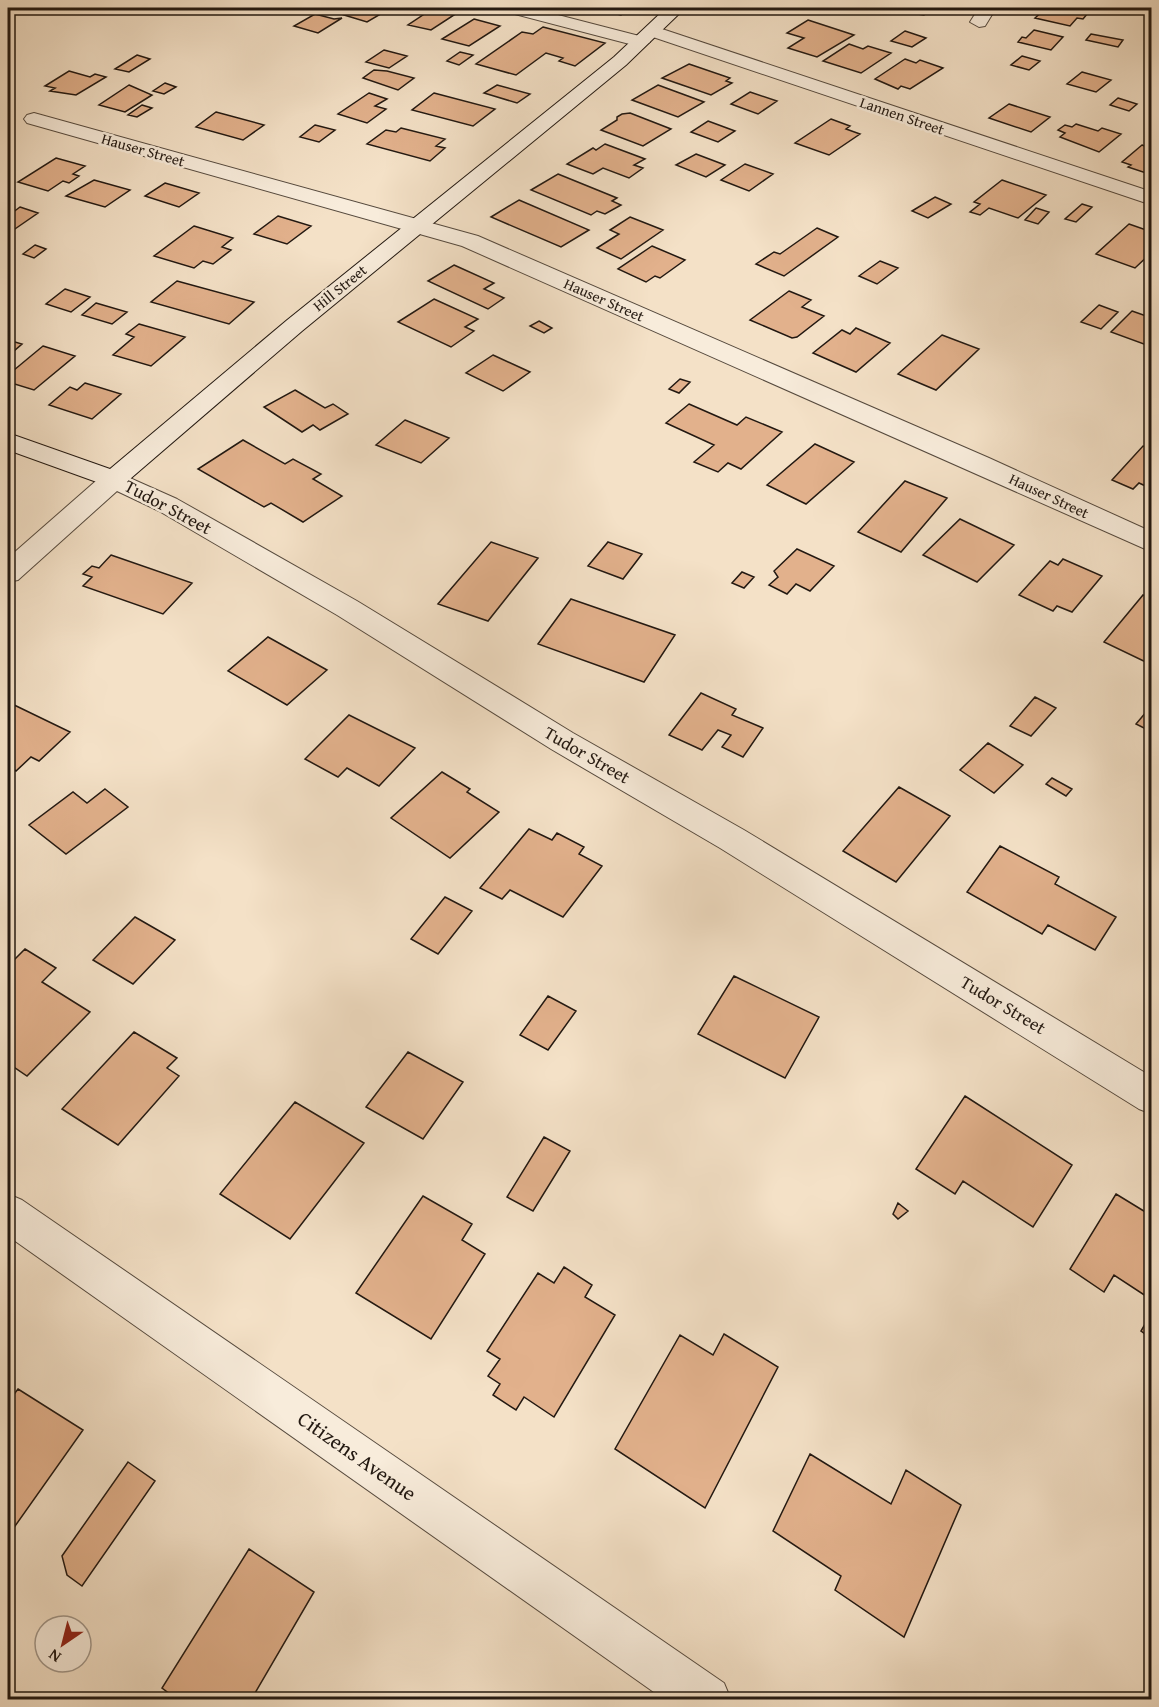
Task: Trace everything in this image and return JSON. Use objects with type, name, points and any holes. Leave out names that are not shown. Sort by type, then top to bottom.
[{"type":"street","name":"Lannen Street","points":[[513,8],[647,37],[1152,199]]},
{"type":"street","name":"Hill Street","points":[[8,573],[285,333],[647,37],[676,8]]},
{"type":"street","name":"Hauser Street","points":[[34,119],[418,225],[482,245],[980,464],[1152,543]]},
{"type":"street","name":"Tudor Street","points":[[8,441],[114,479],[168,505],[347,608],[562,741],[732,839],[1152,1097]]},
{"type":"street","name":"Citizens Avenue","points":[[8,1213],[707,1700]]},
{"type":"building","points":[[356,8],[391,8],[367,22],[344,15]]},
{"type":"building","points":[[590,8],[637,8],[628,9],[621,15]]},
{"type":"building","points":[[890,8],[939,8],[937,12],[927,10],[924,15],[888,10]]},
{"type":"building","points":[[1046,8],[1062,8],[1088,13],[1083,19],[1077,18],[1070,26],[1035,18]]},
{"type":"building","points":[[432,9],[454,15],[431,30],[408,25]]},
{"type":"building","points":[[315,14],[334,19],[342,18],[318,33],[294,26]]},
{"type":"building","points":[[474,19],[500,26],[469,46],[442,39]]},
{"type":"building","points":[[808,20],[854,35],[817,57],[788,48],[804,38],[787,33]]},
{"type":"building","points":[[543,27],[605,43],[575,66],[559,61],[563,58],[546,53],[516,75],[476,64],[522,32],[533,34]]},
{"type":"building","points":[[1034,30],[1063,37],[1051,50],[1018,42]]},
{"type":"building","points":[[905,31],[926,38],[912,47],[891,41]]},
{"type":"building","points":[[1091,34],[1123,40],[1118,47],[1086,40]]},
{"type":"building","points":[[849,44],[863,49],[868,46],[891,53],[861,73],[823,61]]},
{"type":"building","points":[[384,50],[407,56],[389,68],[366,62]]},
{"type":"building","points":[[460,52],[473,55],[459,65],[447,61]]},
{"type":"building","points":[[137,55],[150,59],[129,72],[115,69]]},
{"type":"building","points":[[1022,56],[1040,61],[1029,70],[1011,65]]},
{"type":"building","points":[[905,59],[916,63],[920,60],[943,68],[910,89],[901,86],[898,89],[875,79]]},
{"type":"building","points":[[689,64],[730,78],[726,81],[732,83],[711,95],[662,78]]},
{"type":"building","points":[[374,70],[414,78],[398,90],[363,78]]},
{"type":"building","points":[[69,71],[90,77],[95,74],[106,77],[76,95],[50,91],[55,88],[45,86]]},
{"type":"building","points":[[1082,72],[1111,80],[1096,92],[1067,84]]},
{"type":"building","points":[[165,83],[176,87],[164,94],[153,91]]},
{"type":"building","points":[[129,85],[152,95],[125,112],[99,105]]},
{"type":"building","points":[[497,85],[530,94],[517,103],[484,93]]},
{"type":"building","points":[[658,85],[704,102],[678,117],[632,100]]},
{"type":"building","points":[[750,92],[777,101],[758,114],[731,104]]},
{"type":"building","points":[[369,93],[387,99],[375,106],[386,109],[367,123],[338,114]]},
{"type":"building","points":[[434,93],[495,109],[473,126],[412,110]]},
{"type":"building","points":[[1118,98],[1137,104],[1129,111],[1110,105]]},
{"type":"building","points":[[1009,104],[1050,117],[1031,132],[989,118]]},
{"type":"building","points":[[142,105],[152,108],[137,117],[128,115]]},
{"type":"building","points":[[216,112],[264,125],[243,140],[196,127]]},
{"type":"building","points":[[630,113],[671,129],[643,146],[601,130],[622,114]]},
{"type":"building","points":[[831,119],[850,126],[846,129],[860,134],[829,155],[795,143]]},
{"type":"building","points":[[708,121],[735,131],[718,142],[691,132]]},
{"type":"building","points":[[1076,124],[1098,131],[1102,128],[1121,134],[1099,152],[1060,137],[1065,133],[1058,130],[1065,125],[1072,127]]},
{"type":"building","points":[[315,125],[335,130],[319,142],[300,137]]},
{"type":"building","points":[[401,128],[445,139],[436,146],[445,148],[430,161],[367,144],[386,130],[396,132]]},
{"type":"building","points":[[605,144],[645,159],[634,165],[643,168],[629,178],[603,168],[593,174],[567,164],[593,148],[596,150]]},
{"type":"building","points":[[1142,145],[1152,149],[1152,172],[1149,174],[1128,167],[1131,165],[1122,162]]},
{"type":"building","points":[[696,154],[725,165],[706,177],[676,165]]},
{"type":"building","points":[[56,158],[85,166],[73,174],[79,176],[69,183],[63,181],[48,191],[18,182]]},
{"type":"building","points":[[745,164],[773,174],[749,191],[721,180]]},
{"type":"building","points":[[558,174],[617,198],[612,201],[621,205],[605,214],[597,211],[591,215],[531,190]]},
{"type":"building","points":[[94,180],[130,190],[105,207],[66,196]]},
{"type":"building","points":[[1002,180],[1046,195],[1018,218],[989,208],[980,215],[970,212],[980,204],[974,202]]},
{"type":"building","points":[[165,183],[199,193],[179,207],[145,196]]},
{"type":"building","points":[[935,197],[951,204],[928,218],[912,211]]},
{"type":"building","points":[[519,200],[589,230],[561,247],[491,217]]},
{"type":"building","points":[[1082,204],[1092,207],[1076,222],[1065,219]]},
{"type":"building","points":[[20,207],[38,213],[12,231],[8,229],[8,216]]},
{"type":"building","points":[[1036,208],[1049,212],[1038,224],[1025,220]]},
{"type":"building","points":[[278,216],[311,226],[287,244],[254,234]]},
{"type":"building","points":[[630,217],[663,230],[621,259],[597,248],[619,234],[610,230]]},
{"type":"building","points":[[1129,224],[1152,232],[1152,252],[1135,268],[1096,254]]},
{"type":"building","points":[[194,226],[233,238],[222,247],[231,250],[213,264],[203,261],[194,268],[154,256]]},
{"type":"building","points":[[817,228],[838,237],[784,276],[756,264],[774,252],[780,254]]},
{"type":"building","points":[[35,245],[46,249],[34,258],[23,254]]},
{"type":"building","points":[[652,246],[685,260],[660,278],[655,276],[646,282],[618,269]]},
{"type":"building","points":[[880,261],[898,268],[877,284],[859,276]]},
{"type":"building","points":[[454,265],[494,283],[484,289],[504,298],[488,309],[428,281]]},
{"type":"building","points":[[177,281],[254,302],[229,324],[151,302]]},
{"type":"building","points":[[65,289],[90,297],[71,312],[46,304]]},
{"type":"building","points":[[789,291],[811,300],[802,307],[824,316],[797,337],[792,338],[750,320]]},
{"type":"building","points":[[434,299],[478,319],[465,327],[474,331],[451,347],[398,322]]},
{"type":"building","points":[[96,303],[127,312],[112,324],[82,315]]},
{"type":"building","points":[[1099,305],[1118,312],[1101,329],[1081,322]]},
{"type":"building","points":[[1132,311],[1152,318],[1152,347],[1111,332]]},
{"type":"building","points":[[539,321],[552,328],[544,333],[530,326]]},
{"type":"building","points":[[139,324],[185,337],[151,366],[113,355],[134,337],[126,334]]},
{"type":"building","points":[[856,328],[890,343],[856,372],[813,353],[842,330],[850,334]]},
{"type":"building","points":[[942,335],[979,349],[936,390],[898,374]]},
{"type":"building","points":[[8,340],[22,344],[8,356]]},
{"type":"building","points":[[43,346],[75,356],[34,390],[8,382],[8,375]]},
{"type":"building","points":[[493,355],[530,372],[503,391],[466,373]]},
{"type":"building","points":[[680,379],[690,382],[679,393],[669,389]]},
{"type":"building","points":[[85,383],[121,394],[92,419],[49,405],[70,387],[77,390]]},
{"type":"building","points":[[295,390],[325,408],[333,404],[348,414],[320,430],[313,425],[302,432],[264,407]]},
{"type":"building","points":[[689,404],[737,425],[746,417],[782,432],[741,469],[728,463],[718,472],[694,462],[714,445],[666,423]]},
{"type":"building","points":[[405,420],[449,438],[421,463],[376,445]]},
{"type":"building","points":[[243,440],[285,464],[293,459],[321,474],[313,479],[342,496],[303,522],[271,503],[264,507],[198,469]]},
{"type":"building","points":[[815,444],[854,462],[806,504],[767,485]]},
{"type":"building","points":[[1143,446],[1152,449],[1152,489],[1139,483],[1133,489],[1112,480]]},
{"type":"building","points":[[905,481],[947,498],[901,552],[858,532]]},
{"type":"building","points":[[960,519],[1014,545],[977,582],[923,555]]},
{"type":"building","points":[[491,542],[538,558],[488,621],[438,604]]},
{"type":"building","points":[[608,542],[642,554],[623,579],[588,566]]},
{"type":"building","points":[[797,549],[834,566],[810,591],[796,584],[787,594],[769,585],[778,577],[774,571]]},
{"type":"building","points":[[111,555],[192,583],[163,614],[83,586],[92,577],[83,574],[92,566],[99,568]]},
{"type":"building","points":[[1063,559],[1102,576],[1072,612],[1057,606],[1053,611],[1019,595],[1050,561],[1058,565]]},
{"type":"building","points":[[742,572],[754,577],[744,588],[732,583]]},
{"type":"building","points":[[1143,595],[1152,599],[1152,665],[1104,642]]},
{"type":"building","points":[[571,599],[675,635],[644,682],[538,644]]},
{"type":"building","points":[[268,637],[327,670],[287,705],[228,671]]},
{"type":"building","points":[[701,693],[736,709],[732,715],[763,728],[743,757],[722,747],[731,735],[718,730],[702,750],[669,735]]},
{"type":"building","points":[[1035,697],[1056,708],[1031,736],[1010,726]]},
{"type":"building","points":[[8,702],[70,732],[39,761],[31,757],[16,771],[8,766]]},
{"type":"building","points":[[1152,705],[1152,732],[1136,724]]},
{"type":"building","points":[[349,715],[415,748],[379,786],[347,768],[338,777],[305,759]]},
{"type":"building","points":[[988,743],[1023,765],[994,793],[960,770]]},
{"type":"building","points":[[442,772],[470,789],[467,792],[499,812],[450,858],[391,818]]},
{"type":"building","points":[[1052,778],[1072,789],[1066,796],[1046,784]]},
{"type":"building","points":[[899,787],[950,816],[896,882],[843,851]]},
{"type":"building","points":[[105,789],[128,807],[66,854],[29,825],[73,792],[87,803]]},
{"type":"building","points":[[529,829],[552,840],[557,833],[584,847],[579,854],[602,866],[563,917],[510,890],[502,899],[480,888]]},
{"type":"building","points":[[1000,846],[1059,877],[1055,884],[1116,917],[1095,950],[1048,925],[1042,934],[967,892]]},
{"type":"building","points":[[445,897],[472,911],[438,954],[411,939]]},
{"type":"building","points":[[135,917],[175,940],[133,984],[93,960]]},
{"type":"building","points":[[25,949],[56,968],[42,982],[90,1012],[27,1076],[8,1063],[8,966]]},
{"type":"building","points":[[734,976],[819,1017],[785,1078],[698,1034]]},
{"type":"building","points":[[548,996],[576,1011],[548,1050],[520,1035]]},
{"type":"building","points":[[134,1032],[177,1058],[167,1068],[179,1076],[118,1145],[62,1109]]},
{"type":"building","points":[[408,1052],[463,1082],[423,1139],[366,1107]]},
{"type":"building","points":[[965,1096],[1072,1165],[1033,1227],[963,1181],[955,1194],[916,1169]]},
{"type":"building","points":[[295,1102],[364,1143],[290,1239],[220,1194]]},
{"type":"building","points":[[544,1137],[570,1151],[533,1211],[507,1197]]},
{"type":"building","points":[[1116,1194],[1152,1216],[1152,1300],[1114,1275],[1104,1292],[1070,1269]]},
{"type":"building","points":[[423,1196],[472,1224],[462,1240],[485,1254],[431,1339],[356,1293]]},
{"type":"building","points":[[898,1203],[908,1211],[898,1219],[893,1214]]},
{"type":"building","points":[[564,1267],[592,1285],[585,1297],[615,1315],[554,1417],[524,1397],[516,1410],[493,1395],[500,1384],[488,1376],[500,1359],[487,1351],[538,1273],[554,1283]]},
{"type":"building","points":[[1152,1312],[1152,1339],[1141,1331]]},
{"type":"building","points":[[724,1334],[778,1367],[705,1508],[615,1449],[680,1335],[713,1355]]},
{"type":"building","points":[[18,1389],[83,1430],[8,1536],[8,1402]]},
{"type":"building","points":[[810,1454],[891,1504],[906,1470],[961,1505],[904,1637],[835,1590],[841,1576],[773,1531]]},
{"type":"building","points":[[128,1462],[155,1481],[82,1586],[67,1575],[62,1556]]},
{"type":"building","points":[[249,1549],[314,1592],[251,1700],[218,1700],[211,1695],[208,1700],[178,1700],[162,1688]]}]
